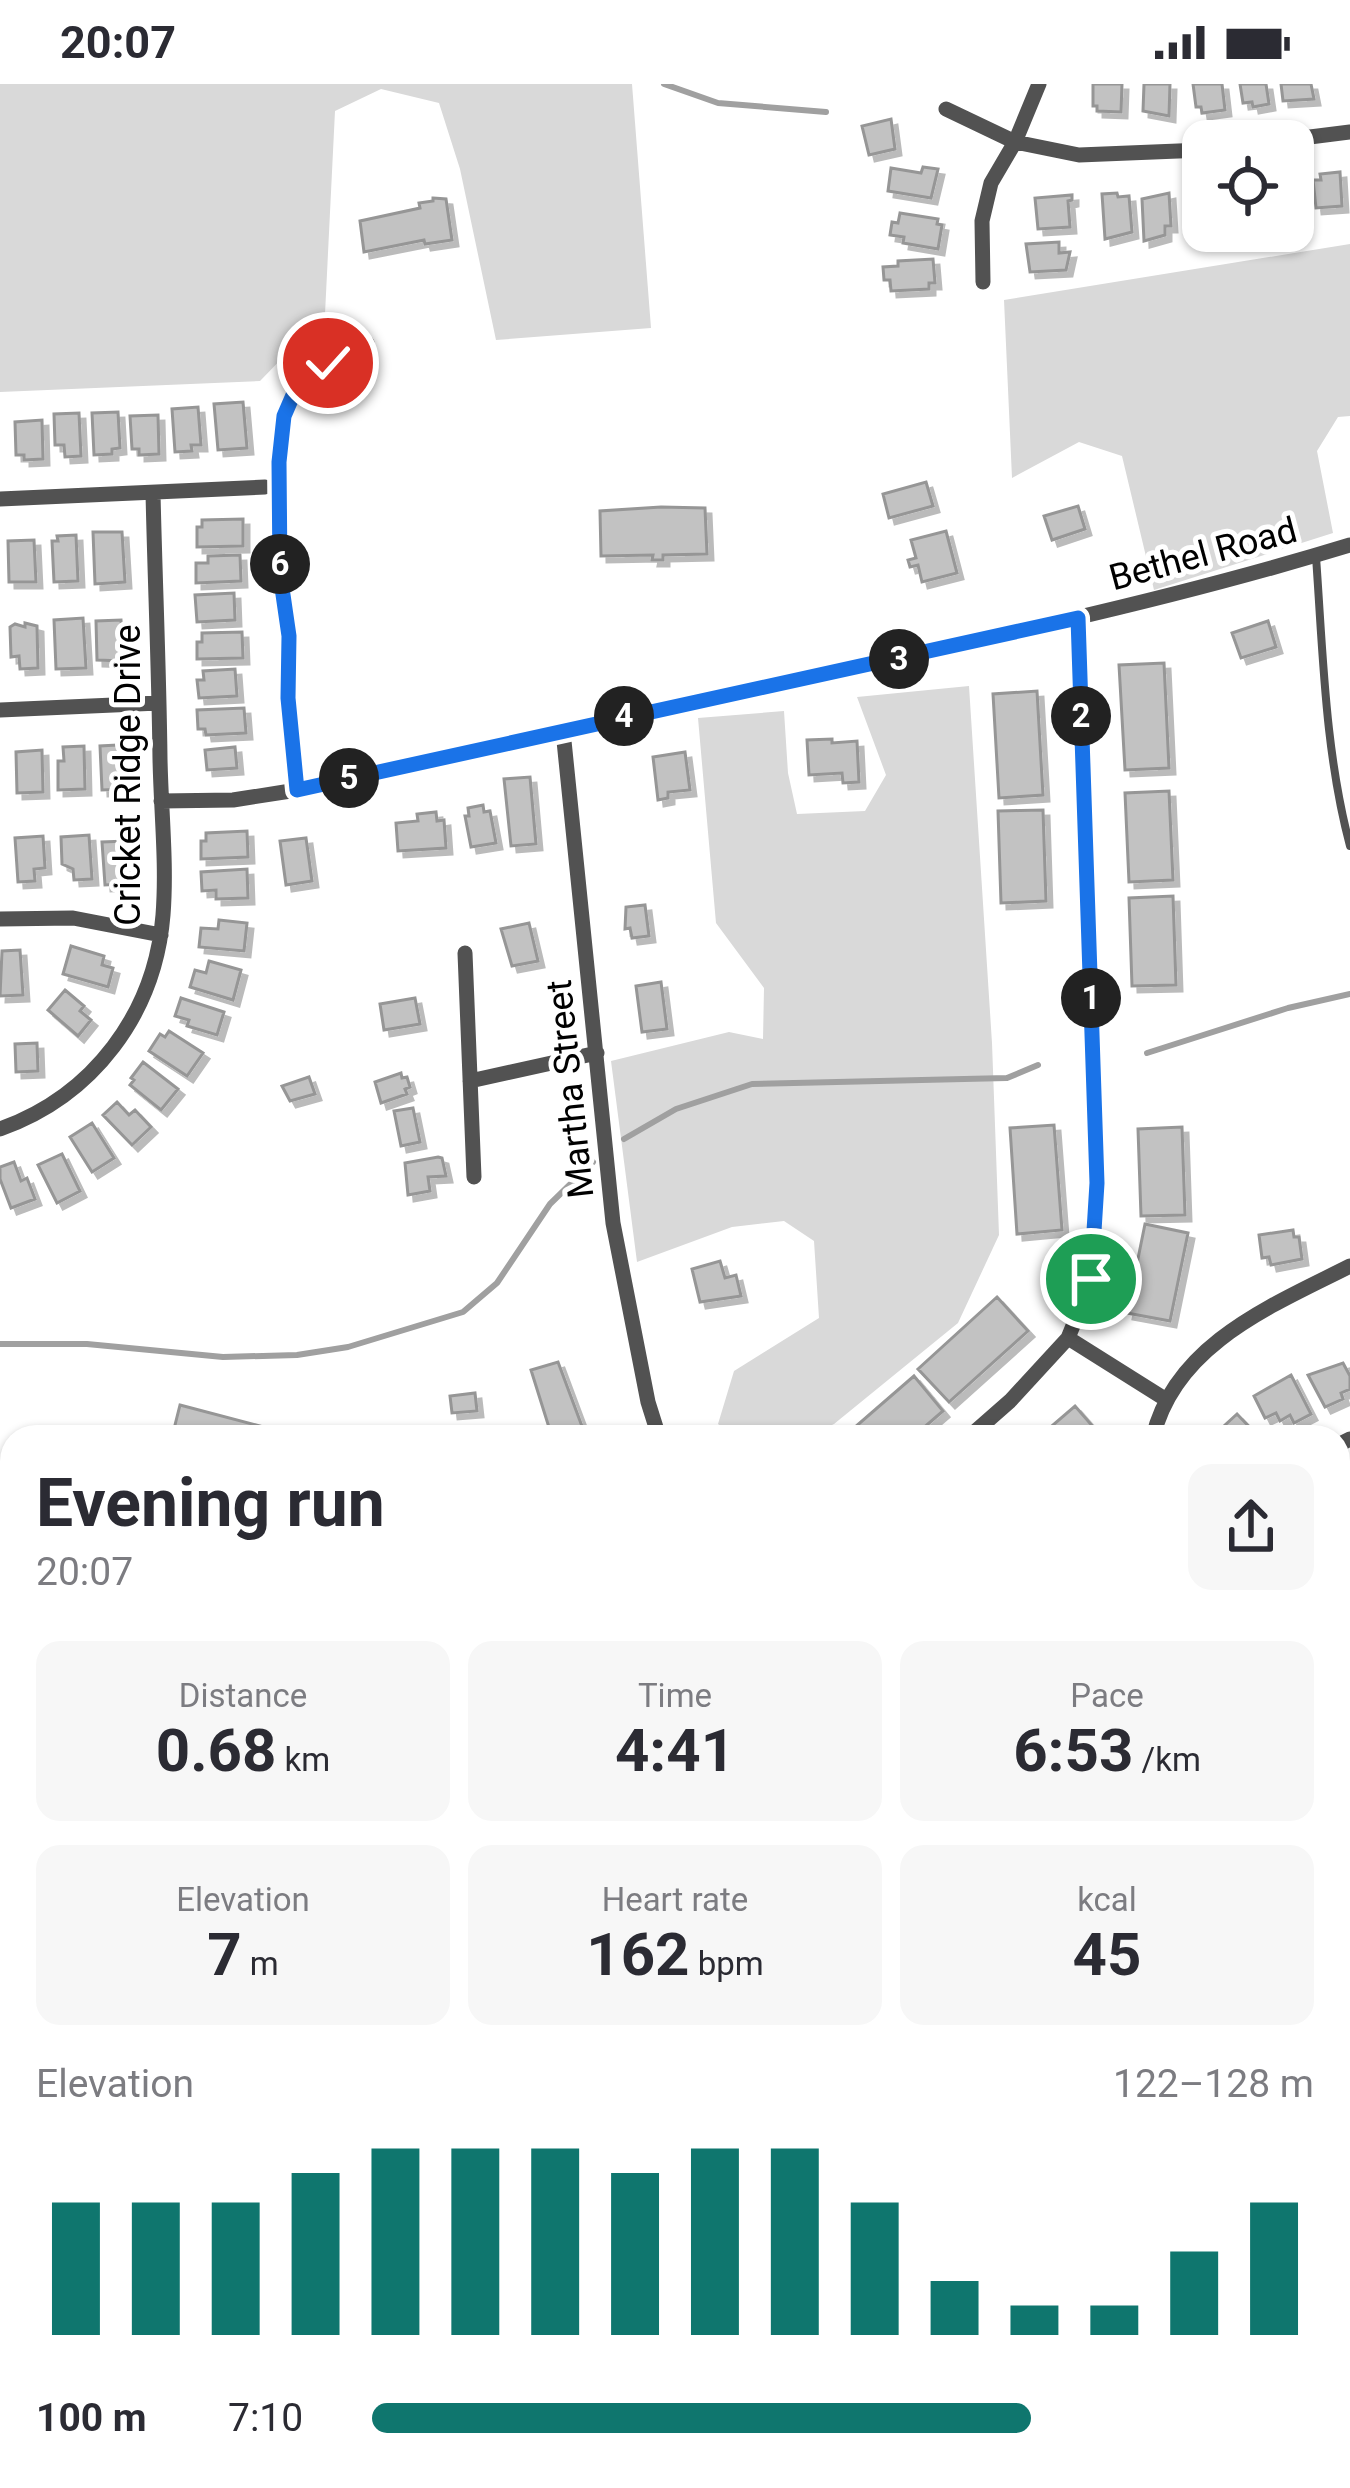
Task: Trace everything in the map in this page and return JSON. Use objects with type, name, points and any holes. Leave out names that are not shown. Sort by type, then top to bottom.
[{"type":"street","points":[[983,282],[982,221],[991,183],[1016,142],[1040,84]]},
{"type":"street","points":[[946,109],[1016,142],[1079,154],[1182,151]]},
{"type":"street","points":[[1314,136],[1350,132]]},
{"type":"street","points":[[297,790],[288,698],[289,636],[280,574],[278,492],[284,416],[297,386],[367,343]]},
{"type":"street","points":[[0,500],[265,487]]},
{"type":"street","name":"Cricket Ridge Drive","points":[[0,1129],[65,1096],[116,1044],[143,1000],[161,935],[164,888],[153,493]]},
{"type":"street","name":"Bethel Road","points":[[161,802],[233,800],[297,790],[1078,618],[1350,545]]},
{"type":"street","points":[[983,1425],[1068,1338],[1091,1279],[1097,1183],[1078,618]]},
{"type":"street","points":[[0,710],[159,704]]},
{"type":"street","name":"Martha Street","points":[[563,731],[614,1222],[655,1425]]},
{"type":"street","points":[[0,919],[73,918],[161,935]]},
{"type":"street","points":[[465,953],[474,1178]]},
{"type":"street","points":[[470,1081],[597,1052]]},
{"type":"street","points":[[1157,1425],[1165,1399],[1205,1349],[1273,1305],[1350,1266]]},
{"type":"street","points":[[1068,1338],[1165,1399]]},
{"type":"lane","points":[[1316,555],[1325,692],[1335,777],[1350,846]]},
{"type":"shaded area","points":[[0,84],[632,84],[651,328],[496,340],[460,169],[439,103],[381,89],[335,111],[325,314],[260,381],[0,392]]},
{"type":"shaded area","points":[[1350,244],[1350,416],[1338,417],[1317,451],[1333,533],[1154,590],[1122,456],[1079,442],[1012,478],[1004,300]]},
{"type":"shaded area","points":[[969,686],[999,1235],[958,1323],[834,1424],[719,1425],[734,1371],[819,1318],[814,1241],[784,1221],[732,1227],[637,1262],[611,1061],[729,1032],[763,1039],[764,988],[716,923],[698,718],[784,711],[788,773],[797,814],[865,811],[886,775],[857,697]]},
{"type":"building","points":[[1093,84],[1122,84],[1121,112],[1097,111]]},
{"type":"building","points":[[1144,84],[1170,84],[1169,116],[1143,111]]},
{"type":"building","points":[[1193,84],[1222,84],[1225,110],[1202,113],[1196,107]]},
{"type":"building","points":[[1240,84],[1266,84],[1269,104],[1253,107],[1252,102],[1243,103]]},
{"type":"building","points":[[1281,84],[1311,84],[1314,99],[1283,101]]},
{"type":"building","points":[[891,119],[895,149],[869,155],[862,126]]},
{"type":"building","points":[[923,167],[938,169],[931,198],[888,191],[891,168],[921,173]]},
{"type":"building","points":[[1340,172],[1342,206],[1316,208],[1314,180],[1321,180],[1320,174]]},
{"type":"building","points":[[1117,193],[1118,197],[1129,196],[1132,232],[1105,239],[1102,194]]},
{"type":"building","points":[[1169,193],[1171,226],[1165,226],[1165,235],[1144,241],[1142,199]]},
{"type":"building","points":[[1072,195],[1068,201],[1070,227],[1038,229],[1035,198]]},
{"type":"building","points":[[446,199],[452,240],[425,244],[424,240],[364,252],[360,221],[420,208],[419,203]]},
{"type":"building","points":[[900,213],[938,219],[937,224],[942,225],[938,249],[903,243],[904,237],[890,235]]},
{"type":"building","points":[[1059,242],[1059,253],[1070,252],[1066,270],[1030,272],[1026,244]]},
{"type":"building","points":[[933,259],[935,283],[929,283],[929,289],[891,291],[890,280],[884,280],[883,267]]},
{"type":"building","points":[[243,402],[247,448],[218,450],[214,404]]},
{"type":"building","points":[[198,407],[201,445],[175,452],[172,409]]},
{"type":"building","points":[[118,412],[120,448],[112,449],[112,454],[94,455],[92,413]]},
{"type":"building","points":[[79,413],[81,456],[65,457],[64,445],[55,445],[54,414]]},
{"type":"building","points":[[158,415],[159,454],[139,455],[139,449],[132,449],[130,416]]},
{"type":"building","points":[[42,420],[43,459],[24,460],[24,455],[16,455],[15,422]]},
{"type":"building","points":[[926,482],[933,506],[889,518],[883,494]]},
{"type":"building","points":[[1078,506],[1085,529],[1052,540],[1044,516]]},
{"type":"building","points":[[705,508],[707,554],[663,555],[663,560],[652,560],[653,555],[601,556],[600,511]]},
{"type":"building","points":[[243,519],[243,546],[197,547],[197,527],[202,527],[202,520]]},
{"type":"building","points":[[946,531],[957,573],[922,582],[918,565],[910,567],[908,560],[916,558],[911,540]]},
{"type":"building","points":[[93,532],[122,532],[125,582],[95,584]]},
{"type":"building","points":[[76,535],[78,581],[54,582],[52,541],[58,541],[57,536]]},
{"type":"building","points":[[34,540],[36,582],[9,582],[8,541]]},
{"type":"building","points":[[240,555],[241,581],[196,583],[196,563],[208,563],[208,556]]},
{"type":"building","points":[[234,593],[235,620],[197,622],[195,595]]},
{"type":"building","points":[[83,618],[86,668],[56,669],[54,620]]},
{"type":"building","points":[[121,620],[123,661],[97,660],[96,621]]},
{"type":"building","points":[[1268,621],[1276,647],[1241,658],[1232,633]]},
{"type":"building","points":[[25,623],[37,626],[38,668],[20,669],[19,656],[11,657],[10,627],[25,627]]},
{"type":"building","points":[[242,632],[243,658],[197,659],[202,633]]},
{"type":"building","points":[[1164,663],[1169,768],[1125,770],[1119,665]]},
{"type":"building","points":[[235,669],[237,696],[199,698],[197,680],[204,680],[203,671]]},
{"type":"building","points":[[1037,691],[1043,795],[999,798],[993,694]]},
{"type":"building","points":[[244,708],[246,733],[206,735],[205,729],[198,729],[197,710]]},
{"type":"building","points":[[832,739],[832,743],[857,741],[859,782],[843,783],[842,773],[809,775],[807,740]]},
{"type":"building","points":[[84,746],[85,789],[58,790],[63,747]]},
{"type":"building","points":[[100,746],[127,748],[128,789],[102,790]]},
{"type":"building","points":[[235,747],[237,768],[207,770],[205,750]]},
{"type":"building","points":[[42,750],[43,792],[17,793],[16,752]]},
{"type":"building","points":[[685,752],[690,790],[668,792],[668,798],[658,800],[653,757]]},
{"type":"building","points":[[530,777],[536,844],[511,846],[504,779]]},
{"type":"building","points":[[1169,791],[1173,880],[1129,882],[1125,793]]},
{"type":"building","points":[[483,805],[484,812],[490,811],[496,843],[471,847],[465,816],[469,816],[468,808]]},
{"type":"building","points":[[1043,810],[1046,901],[1001,903],[998,811]]},
{"type":"building","points":[[436,812],[437,821],[444,820],[446,848],[398,851],[396,823],[418,821],[417,814]]},
{"type":"building","points":[[247,831],[248,857],[201,859],[206,833]]},
{"type":"building","points":[[89,835],[92,879],[74,880],[73,869],[62,864],[61,837]]},
{"type":"building","points":[[43,836],[45,868],[34,869],[35,881],[18,882],[15,838]]},
{"type":"building","points":[[306,838],[312,881],[286,885],[280,841]]},
{"type":"building","points":[[127,841],[129,879],[105,885],[102,842]]},
{"type":"building","points":[[247,869],[248,898],[216,899],[216,890],[202,891],[201,872]]},
{"type":"building","points":[[1173,896],[1176,985],[1132,986],[1129,898]]},
{"type":"building","points":[[645,905],[649,936],[632,938],[630,928],[625,929],[626,907]]},
{"type":"building","points":[[219,920],[247,923],[244,951],[199,947],[201,928],[218,929]]},
{"type":"building","points":[[529,923],[538,961],[512,966],[501,929]]},
{"type":"building","points":[[71,946],[104,956],[102,965],[113,968],[108,987],[63,974]]},
{"type":"building","points":[[20,950],[23,995],[0,996],[2,951]]},
{"type":"building","points":[[209,961],[241,970],[233,1000],[190,987],[195,970],[206,973]]},
{"type":"building","points":[[661,982],[667,1029],[642,1032],[636,986]]},
{"type":"building","points":[[65,990],[84,1006],[80,1011],[91,1020],[78,1036],[48,1010]]},
{"type":"building","points":[[181,998],[224,1012],[217,1035],[187,1026],[189,1020],[175,1016]]},
{"type":"building","points":[[415,998],[420,1024],[384,1030],[380,1004]]},
{"type":"building","points":[[169,1031],[203,1053],[187,1076],[149,1051],[160,1034],[165,1037]]},
{"type":"building","points":[[37,1043],[38,1071],[16,1072],[15,1044]]},
{"type":"building","points":[[143,1062],[178,1089],[161,1110],[130,1085]]},
{"type":"building","points":[[401,1073],[410,1087],[405,1089],[407,1094],[381,1103],[375,1082]]},
{"type":"building","points":[[309,1077],[315,1094],[290,1101],[282,1086]]},
{"type":"building","points":[[117,1102],[129,1115],[135,1110],[151,1127],[132,1145],[103,1115]]},
{"type":"building","points":[[413,1108],[420,1142],[401,1146],[394,1111]]},
{"type":"building","points":[[92,1123],[114,1158],[92,1172],[70,1137]]},
{"type":"building","points":[[1054,1125],[1062,1230],[1017,1234],[1010,1128]]},
{"type":"building","points":[[1182,1127],[1185,1215],[1141,1216],[1138,1129]]},
{"type":"building","points":[[62,1154],[80,1191],[57,1203],[38,1165]]},
{"type":"building","points":[[438,1157],[446,1176],[428,1177],[430,1191],[408,1195],[405,1163]]},
{"type":"building","points":[[14,1162],[35,1199],[11,1208],[0,1167]]},
{"type":"building","points":[[1145,1224],[1188,1233],[1170,1321],[1127,1313]]},
{"type":"building","points":[[1293,1230],[1294,1237],[1299,1237],[1302,1259],[1271,1265],[1269,1257],[1262,1258],[1259,1235]]},
{"type":"building","points":[[720,1261],[725,1278],[736,1275],[741,1296],[700,1302],[692,1269]]},
{"type":"building","points":[[997,1297],[1028,1331],[949,1402],[918,1369]]},
{"type":"building","points":[[558,1362],[582,1425],[548,1425],[531,1370]]},
{"type":"building","points":[[1343,1363],[1350,1389],[1341,1393],[1343,1399],[1325,1407],[1308,1375]]},
{"type":"building","points":[[1291,1375],[1311,1414],[1294,1423],[1290,1415],[1280,1421],[1276,1413],[1265,1418],[1254,1396]]},
{"type":"building","points":[[914,1376],[943,1411],[927,1425],[857,1425]]},
{"type":"building","points":[[475,1393],[477,1411],[452,1413],[450,1396]]},
{"type":"building","points":[[180,1405],[256,1425],[175,1425]]},
{"type":"building","points":[[1075,1406],[1092,1425],[1053,1425]]},
{"type":"building","points":[[1237,1414],[1248,1425],[1225,1425]]},
{"type":"waterway","points":[[664,84],[718,103],[826,112]]},
{"type":"waterway","points":[[1147,1053],[1288,1008],[1350,994]]},
{"type":"waterway","points":[[624,1139],[676,1109],[752,1084],[1007,1078],[1038,1065]]},
{"type":"waterway","points":[[0,1344],[87,1344],[223,1357],[297,1355],[348,1347],[463,1312],[497,1283],[550,1204],[593,1162]]},
{"type":"route","points":[[328,363],[297,386],[284,416],[279,462],[280,574],[289,636],[288,698],[297,790],[1078,618],[1097,1183],[1091,1279]]}]
